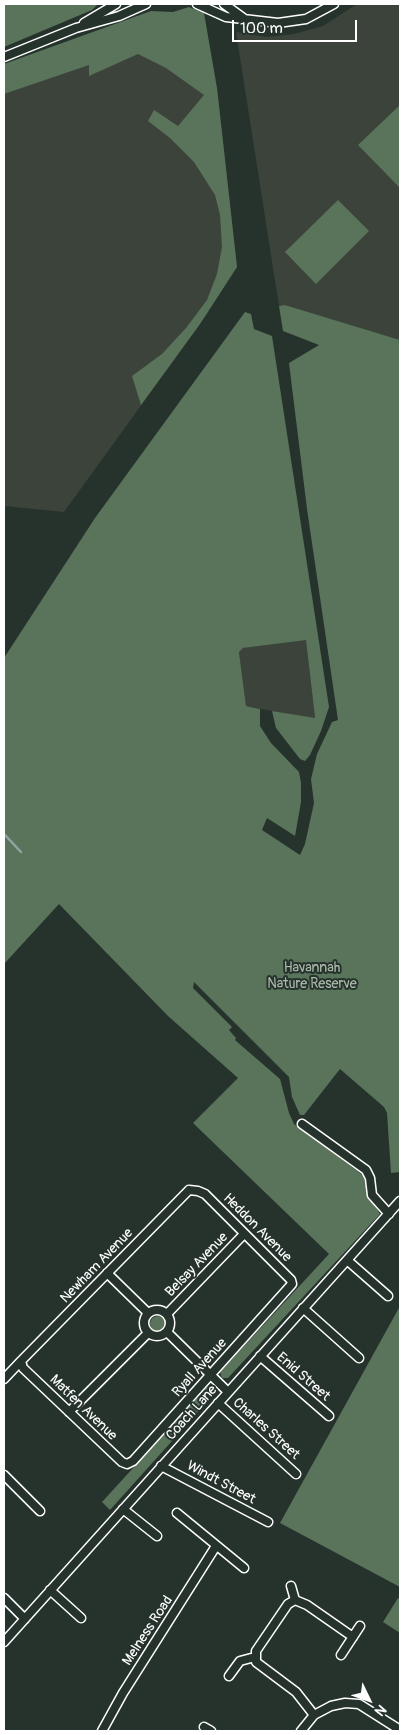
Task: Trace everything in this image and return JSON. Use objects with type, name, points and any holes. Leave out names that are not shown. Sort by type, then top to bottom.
[{"type":"street","points":[[76,28],[116,4]]},
{"type":"street","points":[[4,57],[76,28],[119,16],[146,4]]},
{"type":"street","points":[[197,4],[226,17],[262,23],[288,23],[314,16],[334,4]]},
{"type":"street","points":[[224,4],[246,20]]},
{"type":"street","points":[[302,1124],[366,1170],[370,1178],[372,1195],[389,1214]]},
{"type":"street","name":"Newham Avenue","points":[[4,1379],[22,1365],[107,1273],[189,1190],[198,1190]]},
{"type":"street","name":"Heddon Avenue","points":[[198,1190],[205,1194],[291,1280],[290,1288]]},
{"type":"street","name":"Coach Lane","points":[[4,1642],[400,1201]]},
{"type":"street","name":"Belsay Avenue","points":[[166,1314],[244,1234]]},
{"type":"street","points":[[347,1260],[388,1296]]},
{"type":"street","points":[[107,1273],[148,1313]]},
{"type":"street","name":"Ryall Avenue","points":[[128,1464],[133,1461],[290,1288]]},
{"type":"street","points":[[303,1308],[359,1358]]},
{"type":"street","points":[[155,1310],[166,1314],[170,1326],[167,1332],[155,1336],[148,1333],[145,1329],[144,1320],[148,1313],[155,1310]]},
{"type":"street","points":[[167,1332],[228,1392]]},
{"type":"street","points":[[69,1412],[148,1333]]},
{"type":"street","name":"Enid Street","points":[[260,1356],[329,1416]]},
{"type":"street","name":"Matfen Avenue","points":[[22,1365],[122,1462],[128,1464]]},
{"type":"street","name":"Charles Street","points":[[218,1403],[296,1474]]},
{"type":"street","name":"Windt Street","points":[[161,1466],[268,1522]]},
{"type":"street","points":[[4,1475],[40,1511]]},
{"type":"street","points":[[122,1509],[157,1536]]},
{"type":"street","points":[[177,1513],[244,1568]]},
{"type":"street","name":"Melness Road","points":[[102,1731],[123,1693],[216,1546]]},
{"type":"street","points":[[291,1586],[295,1600]]},
{"type":"street","points":[[50,1590],[81,1618]]},
{"type":"street","points":[[4,1598],[26,1619]]},
{"type":"street","points":[[295,1600],[307,1605],[353,1637]]},
{"type":"street","points":[[295,1600],[288,1604],[256,1651],[255,1657],[256,1662],[296,1692],[314,1715]]},
{"type":"street","points":[[341,1655],[360,1626]]},
{"type":"street","points":[[229,1676],[240,1661],[255,1657]]},
{"type":"street","points":[[301,1731],[314,1715],[331,1706],[345,1703],[359,1704],[400,1730]]},
{"type":"shaded area","points":[[357,4],[400,4],[400,340],[285,305],[279,306],[236,32],[267,37],[294,34],[323,26]]},
{"type":"shaded area","points":[[160,38],[209,72],[217,88],[237,267],[200,324],[64,512],[4,506],[4,94]]},
{"type":"shaded area","points":[[306,639],[315,719],[246,706],[239,652],[243,648]]},
{"type":"green space","points":[[4,4],[98,4],[92,10],[4,47]]},
{"type":"green space","points":[[189,7],[204,13],[217,88],[237,267],[200,324],[141,405],[132,376],[162,354],[186,328],[207,300],[217,274],[222,247],[220,215],[215,195],[194,162],[170,138],[148,121],[154,110],[178,126],[204,95],[166,68],[138,54],[89,76],[89,65],[4,94],[4,64],[151,11],[173,12]]},
{"type":"green space","points":[[400,105],[400,188],[358,145]]},
{"type":"green space","points":[[338,200],[369,231],[316,284],[285,252]]},
{"type":"green space","name":"Havannah Nature Reserve","points":[[285,305],[400,340],[400,1172],[391,1173],[387,1113],[384,1107],[340,1069],[304,1115],[300,1115],[292,1097],[289,1077],[194,982],[193,988],[232,1027],[229,1030],[236,1038],[235,1040],[280,1079],[289,1113],[294,1124],[364,1176],[368,1194],[380,1214],[228,1378],[222,1378],[220,1372],[329,1254],[193,1123],[238,1078],[168,1016],[59,904],[4,964],[4,658],[95,518],[245,312],[251,314],[254,329],[272,336],[329,707],[321,731],[310,755],[305,761],[300,759],[276,728],[272,711],[315,718],[306,640],[243,648],[239,652],[246,706],[260,709],[260,726],[271,743],[299,772],[301,783],[301,802],[295,836],[267,818],[262,830],[300,855],[305,844],[314,803],[311,779],[317,754],[332,722],[338,720],[307,509],[289,363],[319,345],[283,331],[279,306]]},
{"type":"green space","points":[[400,1306],[400,1587],[280,1523]]},
{"type":"green space","points":[[158,1316],[164,1318],[166,1324],[164,1330],[158,1332],[152,1330],[150,1324],[152,1318]]},
{"type":"green space","points":[[208,1386],[214,1386],[216,1392],[110,1510],[102,1502]]},
{"type":"green space","points":[[398,1598],[400,1599],[400,1633],[383,1622]]},
{"type":"waterway","points":[[4,834],[21,852]]}]
